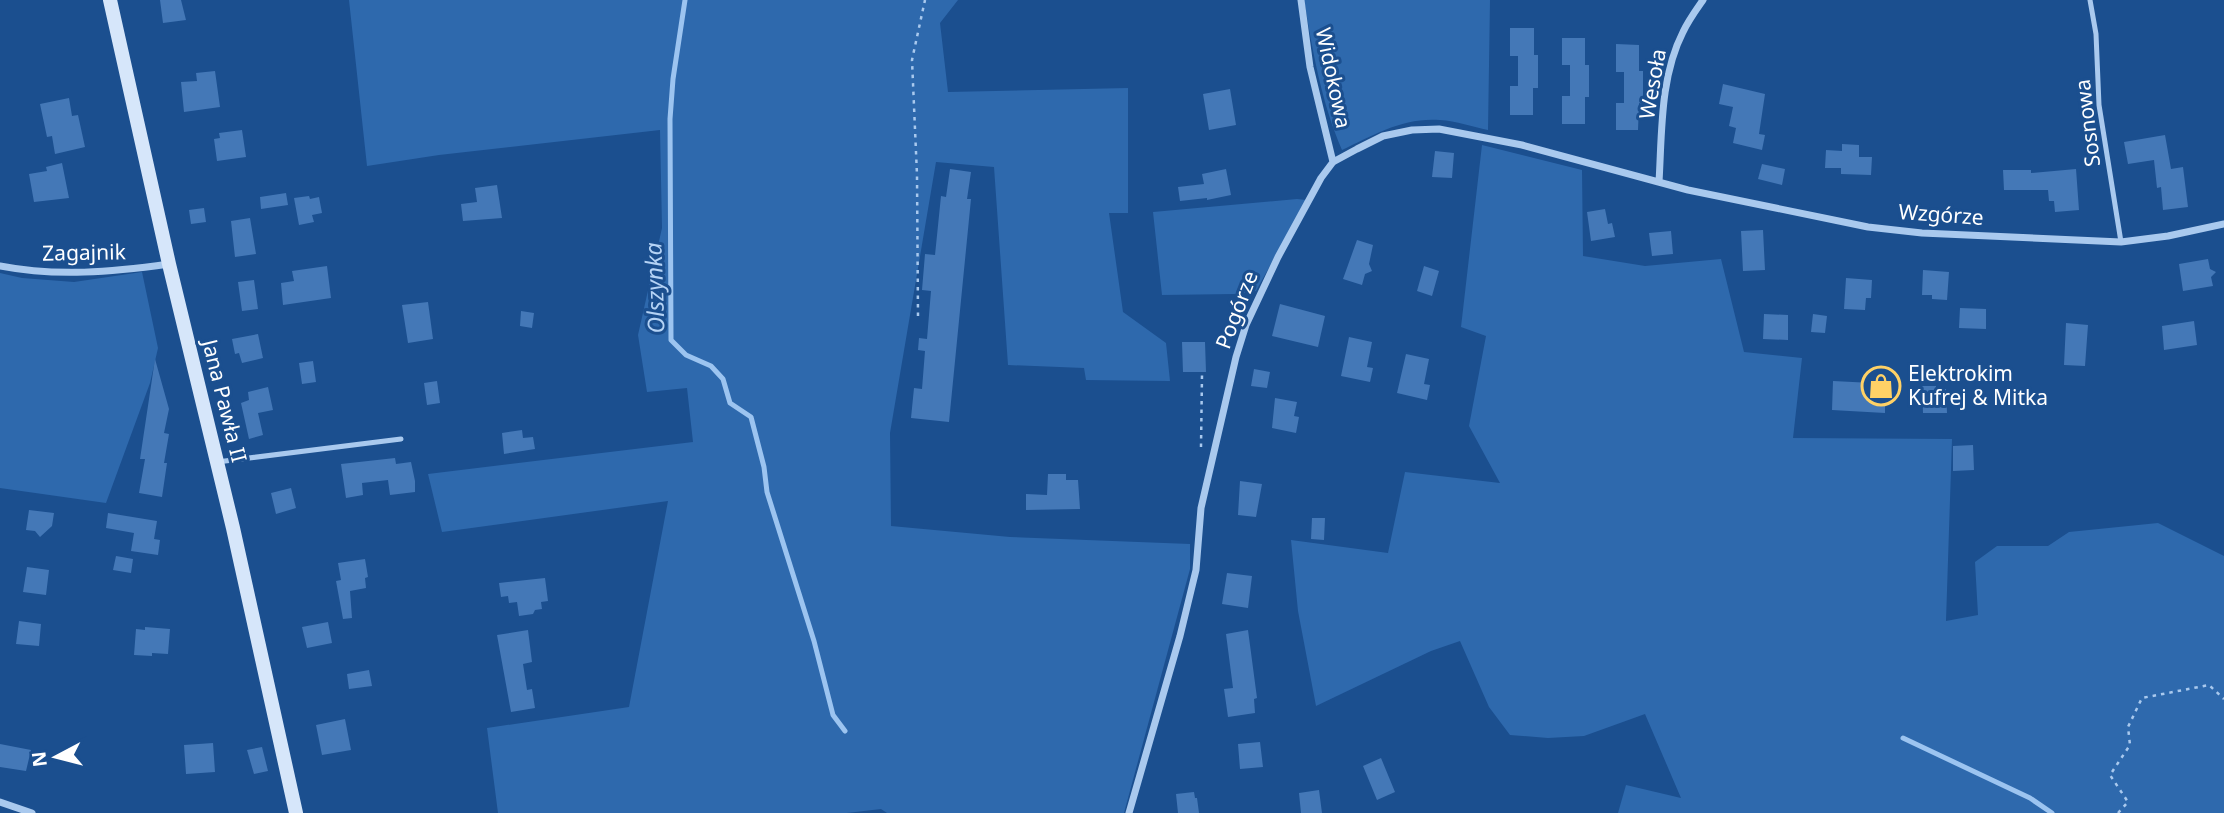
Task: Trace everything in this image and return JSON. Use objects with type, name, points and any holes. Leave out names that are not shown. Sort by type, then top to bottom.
[{"type":"street","name":"Jana Pawła II","points":[[110,0],[296,813]]},
{"type":"street","name":"Widokowa","points":[[1301,0],[1310,67],[1333,162]]},
{"type":"street","name":"Wesoła","points":[[1659,181],[1663,109],[1672,59],[1683,32],[1703,0]]},
{"type":"street","name":"Pogórze","points":[[1129,813],[1196,570],[1201,508],[1243,335],[1259,294],[1278,257],[1321,178],[1333,162],[1383,136],[1439,128],[1522,145],[1659,181]]},
{"type":"street","name":"Wzgórze","points":[[1659,181],[1868,227],[1922,233],[2121,242],[2168,236],[2224,224]]},
{"type":"street","name":"Zagajnik","points":[[0,267],[23,271],[76,273],[119,271],[169,264]]},
{"type":"street","points":[[0,802],[32,813]]},
{"type":"lane","name":"Sosnowa","points":[[2090,0],[2096,34],[2099,105],[2121,242]]},
{"type":"lane","points":[[217,462],[401,439]]},
{"type":"path","points":[[918,316],[917,175],[912,60],[925,0]]},
{"type":"path","points":[[1201,447],[1202,375]]},
{"type":"path","points":[[2118,813],[2127,802],[2110,775],[2130,745],[2128,727],[2142,698],[2209,685],[2224,699]]},
{"type":"shaded area","points":[[349,0],[958,0],[940,23],[948,92],[1128,88],[1128,213],[1109,213],[1123,312],[1166,343],[1170,381],[1086,380],[1084,368],[1008,365],[994,167],[936,162],[890,433],[891,526],[1010,537],[1190,544],[1190,569],[1124,813],[887,813],[881,809],[847,813],[498,813],[487,728],[629,707],[668,501],[442,532],[428,474],[693,442],[687,388],[647,392],[638,335],[662,228],[660,130],[439,155],[367,166]]},
{"type":"shaded area","points":[[1304,0],[1490,0],[1488,130],[1446,121],[1414,121],[1389,128],[1342,150],[1323,95]]},
{"type":"shaded area","points":[[1482,145],[1582,170],[1583,256],[1645,266],[1721,259],[1744,352],[1802,358],[1793,438],[1952,439],[1946,621],[1978,615],[1975,562],[1997,546],[2048,546],[2069,532],[2158,523],[2224,556],[2224,813],[1618,813],[1626,785],[1681,798],[1645,714],[1584,736],[1548,738],[1510,735],[1489,707],[1460,641],[1431,651],[1316,706],[1298,611],[1291,540],[1388,553],[1405,472],[1500,483],[1469,426],[1486,336],[1461,327]]},
{"type":"shaded area","points":[[1306,200],[1256,291],[1162,295],[1153,212]]},
{"type":"shaded area","points":[[142,272],[158,348],[150,383],[106,503],[0,488],[0,273],[22,278],[74,282]]},
{"type":"building","points":[[160,0],[181,0],[186,20],[163,23]]},
{"type":"building","points":[[1510,28],[1534,28],[1534,55],[1538,55],[1538,88],[1533,88],[1533,115],[1510,115],[1510,86],[1518,86],[1518,56],[1510,56]]},
{"type":"building","points":[[1562,38],[1585,38],[1585,65],[1589,65],[1589,97],[1585,97],[1585,124],[1562,124],[1562,96],[1570,96],[1570,65],[1562,65]]},
{"type":"building","points":[[1616,44],[1639,45],[1639,71],[1643,71],[1643,104],[1639,103],[1638,130],[1616,130],[1616,103],[1624,103],[1624,72],[1616,72]]},
{"type":"building","points":[[215,71],[220,107],[184,112],[181,82],[197,81],[196,73]]},
{"type":"building","points":[[1723,84],[1765,94],[1759,134],[1765,135],[1762,150],[1733,143],[1736,128],[1729,126],[1733,107],[1719,104]]},
{"type":"building","points":[[1230,89],[1236,125],[1209,130],[1203,94]]},
{"type":"building","points":[[69,98],[72,116],[78,115],[85,147],[55,154],[52,136],[47,137],[40,104]]},
{"type":"building","points":[[242,130],[246,157],[217,161],[214,139],[220,138],[219,133]]},
{"type":"building","points":[[2165,135],[2171,169],[2183,167],[2188,207],[2163,210],[2161,187],[2157,188],[2154,160],[2128,164],[2124,142]]},
{"type":"building","points":[[1842,144],[1859,145],[1859,157],[1872,157],[1871,175],[1841,174],[1841,168],[1825,168],[1826,150],[1842,151]]},
{"type":"building","points":[[1435,151],[1454,153],[1452,178],[1432,177]]},
{"type":"building","points":[[62,163],[69,198],[34,202],[29,174],[47,171],[46,167]]},
{"type":"building","points":[[1762,164],[1785,169],[1782,185],[1758,179]]},
{"type":"building","points":[[950,169],[971,172],[967,199],[971,199],[949,422],[911,418],[914,388],[922,389],[925,351],[918,350],[919,338],[927,339],[931,291],[922,290],[925,254],[935,255],[941,196],[946,197]]},
{"type":"building","points":[[1226,169],[1231,195],[1207,200],[1180,201],[1178,187],[1204,184],[1202,174]]},
{"type":"building","points":[[2076,169],[2079,210],[2055,212],[2054,201],[2049,201],[2048,190],[2004,190],[2003,170],[2031,170],[2031,173]]},
{"type":"building","points":[[497,185],[502,218],[463,221],[461,204],[477,202],[475,188]]},
{"type":"building","points":[[286,193],[288,205],[261,209],[260,197]]},
{"type":"building","points":[[309,196],[310,199],[319,197],[322,213],[312,215],[314,222],[299,225],[294,198]]},
{"type":"building","points":[[204,208],[206,222],[191,224],[189,210]]},
{"type":"building","points":[[1605,209],[1608,224],[1612,223],[1615,237],[1591,241],[1587,212]]},
{"type":"building","points":[[250,218],[256,254],[235,257],[231,221]]},
{"type":"building","points":[[1763,230],[1765,270],[1743,271],[1741,231]]},
{"type":"building","points":[[1671,231],[1673,254],[1652,256],[1649,233]]},
{"type":"building","points":[[1357,240],[1373,245],[1369,264],[1372,271],[1365,274],[1362,285],[1343,279]]},
{"type":"building","points":[[2208,259],[2210,269],[2216,272],[2211,277],[2213,286],[2183,291],[2179,264]]},
{"type":"building","points":[[327,266],[331,298],[283,305],[281,283],[294,281],[292,271]]},
{"type":"building","points":[[1424,266],[1439,271],[1432,296],[1417,291]]},
{"type":"building","points":[[1923,270],[1949,272],[1947,300],[1922,295]]},
{"type":"building","points":[[1846,278],[1872,280],[1871,298],[1866,298],[1865,310],[1844,309]]},
{"type":"building","points":[[254,280],[258,309],[242,311],[238,282]]},
{"type":"building","points":[[428,302],[433,339],[408,343],[402,305]]},
{"type":"building","points":[[1280,304],[1325,316],[1318,347],[1272,336]]},
{"type":"building","points":[[1960,308],[1986,309],[1986,329],[1959,328]]},
{"type":"building","points":[[521,311],[534,313],[532,328],[520,326]]},
{"type":"building","points":[[1764,314],[1788,315],[1788,340],[1763,339]]},
{"type":"building","points":[[1813,314],[1827,316],[1825,333],[1811,332]]},
{"type":"building","points":[[2194,321],[2197,345],[2164,350],[2162,326]]},
{"type":"building","points":[[2066,323],[2088,325],[2085,366],[2064,365]]},
{"type":"building","points":[[258,334],[263,358],[242,363],[239,353],[235,354],[232,339]]},
{"type":"building","points":[[1349,337],[1372,342],[1367,367],[1373,368],[1370,382],[1341,376]]},
{"type":"building","points":[[1182,342],[1205,342],[1206,372],[1183,372]]},
{"type":"building","points":[[1406,354],[1429,359],[1424,384],[1430,385],[1427,400],[1397,393]]},
{"type":"building","points":[[155,359],[169,409],[164,433],[169,434],[162,497],[139,493],[145,459],[140,459]]},
{"type":"building","points":[[313,361],[316,382],[302,384],[299,363]]},
{"type":"building","points":[[1254,369],[1270,372],[1267,388],[1251,386]]},
{"type":"building","points":[[437,381],[440,403],[427,405],[424,383]]},
{"type":"building","points":[[1833,381],[1892,384],[1891,404],[1885,404],[1885,413],[1832,410]]},
{"type":"building","points":[[1922,386],[1946,389],[1947,413],[1923,413]]},
{"type":"building","points":[[268,387],[273,410],[258,413],[263,435],[249,439],[241,403],[249,400],[248,392]]},
{"type":"building","points":[[1275,398],[1297,402],[1294,416],[1299,417],[1296,433],[1272,428]]},
{"type":"building","points":[[522,430],[523,438],[533,437],[535,449],[504,454],[502,433]]},
{"type":"building","points":[[1973,445],[1974,470],[1953,471],[1953,446]]},
{"type":"building","points":[[395,458],[396,464],[411,462],[415,492],[390,495],[388,480],[362,483],[363,495],[346,498],[341,464]]},
{"type":"building","points":[[1048,474],[1066,474],[1066,480],[1078,480],[1080,509],[1026,510],[1026,494],[1047,495]]},
{"type":"building","points":[[1240,481],[1262,484],[1256,517],[1238,515]]},
{"type":"building","points":[[291,488],[296,508],[276,514],[271,493]]},
{"type":"building","points":[[29,510],[54,513],[52,526],[40,537],[35,531],[26,530]]},
{"type":"building","points":[[108,513],[157,521],[154,539],[160,540],[158,555],[131,551],[134,533],[106,528]]},
{"type":"building","points":[[1312,518],[1325,518],[1324,540],[1311,539]]},
{"type":"building","points":[[116,556],[133,559],[131,573],[113,570]]},
{"type":"building","points":[[365,559],[368,577],[365,578],[366,588],[350,591],[352,618],[343,619],[336,581],[341,580],[338,563]]},
{"type":"building","points":[[27,567],[49,570],[46,595],[23,592]]},
{"type":"building","points":[[1227,573],[1252,576],[1248,608],[1222,604]]},
{"type":"building","points":[[545,578],[548,601],[541,602],[542,609],[535,610],[533,614],[519,616],[517,602],[509,603],[508,596],[501,597],[499,583]]},
{"type":"building","points":[[19,621],[41,624],[39,646],[16,644]]},
{"type":"building","points":[[328,622],[332,643],[307,648],[302,627]]},
{"type":"building","points":[[145,627],[170,629],[168,654],[134,655],[136,629],[145,630]]},
{"type":"building","points":[[528,630],[532,662],[523,664],[527,690],[532,689],[535,708],[511,712],[497,635]]},
{"type":"building","points":[[1248,630],[1257,698],[1254,699],[1255,713],[1228,717],[1224,689],[1233,688],[1226,634]]},
{"type":"building","points":[[369,670],[372,686],[349,689],[347,674]]},
{"type":"building","points":[[345,719],[351,750],[322,755],[316,725]]},
{"type":"building","points":[[1260,742],[1263,767],[1240,769],[1238,744]]},
{"type":"building","points":[[213,743],[215,772],[186,774],[184,745]]},
{"type":"building","points":[[0,744],[31,750],[26,771],[0,767]]},
{"type":"building","points":[[262,747],[268,771],[254,774],[247,750]]},
{"type":"building","points":[[1381,758],[1395,792],[1377,800],[1363,766]]},
{"type":"building","points":[[1319,790],[1322,813],[1301,813],[1299,793]]},
{"type":"building","points":[[1194,792],[1199,813],[1178,813],[1176,794]]},
{"type":"waterway","name":"Olszynka","points":[[685,0],[670,119],[671,340],[686,355],[711,366],[723,379],[730,403],[751,417],[764,467],[767,492],[814,641],[833,715],[845,731]]},
{"type":"waterway","points":[[1903,738],[2030,798],[2052,813]]},
{"type":"place","name":"Elektrokim Kufrej & Mitka","points":[[1881,386]]}]
